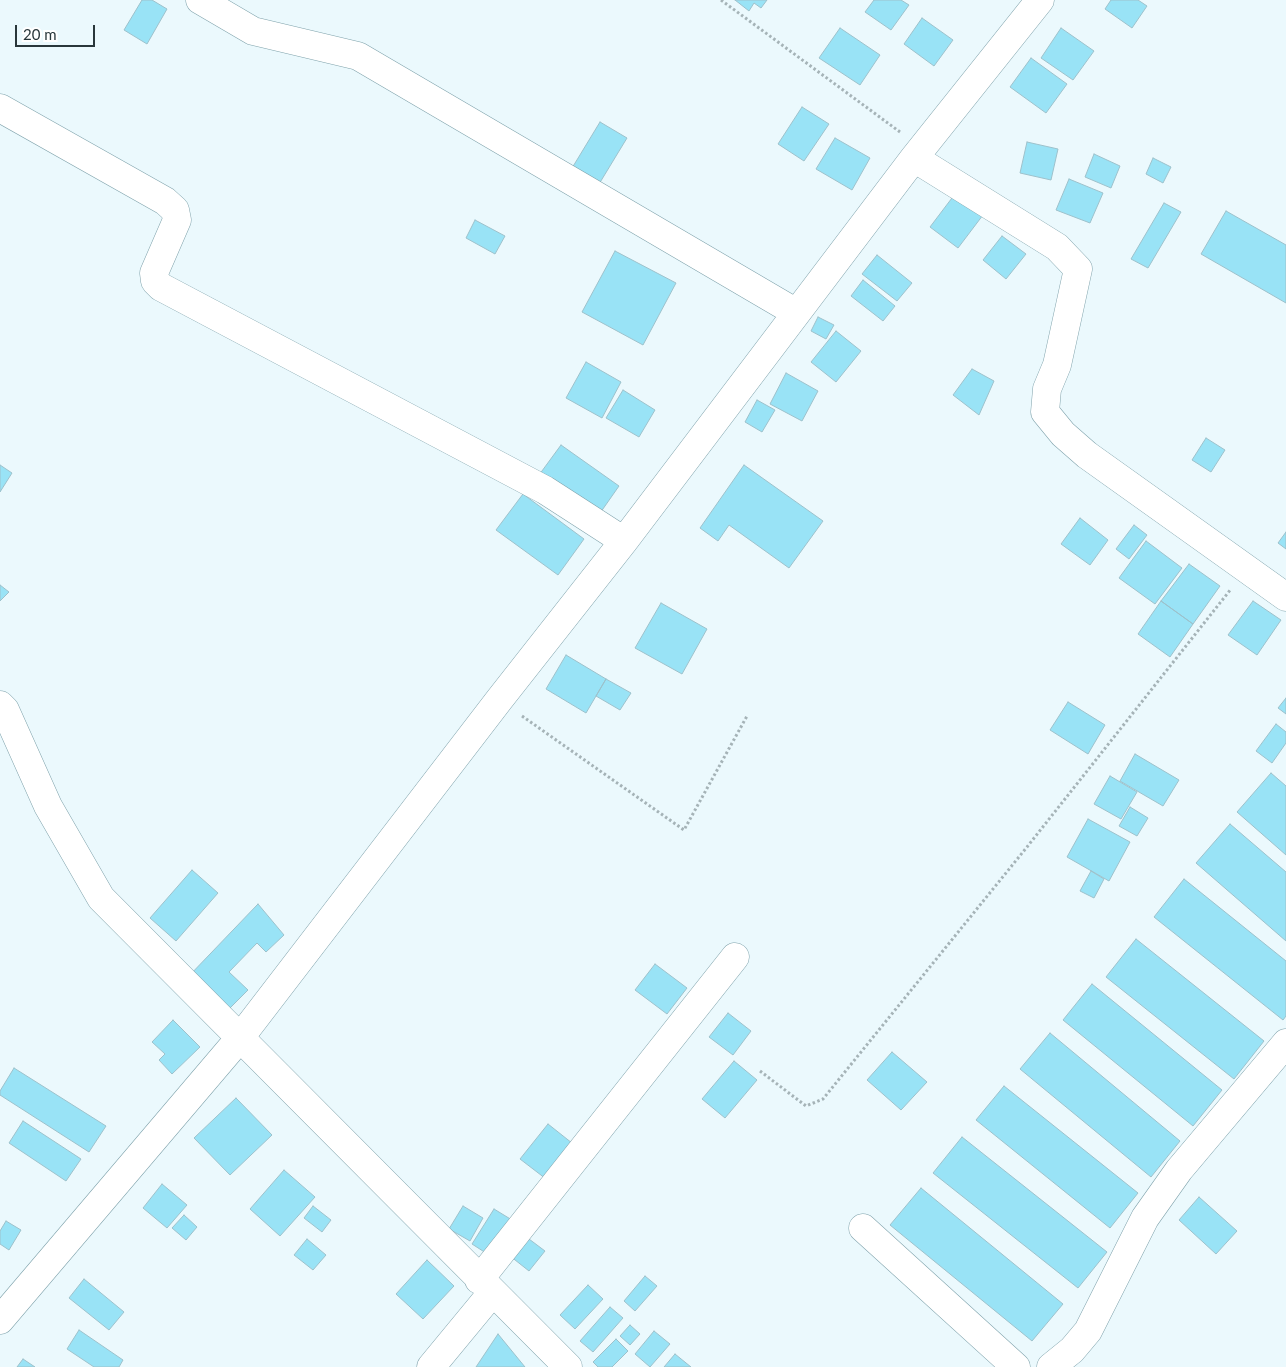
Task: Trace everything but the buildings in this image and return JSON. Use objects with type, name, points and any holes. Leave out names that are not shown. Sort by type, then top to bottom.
[{"type":"street","points":[[200,0],[253,31],[358,56],[795,312]]},
{"type":"street","points":[[0,1320],[239,1039],[499,700],[624,541],[795,312],[1040,0]]},
{"type":"street","points":[[0,108],[165,201],[175,210],[177,220],[154,273],[156,281],[161,287],[545,490],[624,541]]},
{"type":"street","points":[[918,153],[1057,247],[1078,269],[1057,365],[1047,388],[1045,412],[1057,427],[1087,455],[1286,597]]},
{"type":"street","points":[[0,704],[5,710],[48,806],[101,898],[239,1039],[568,1367]]},
{"type":"street","points":[[430,1367],[486,1286],[735,957]]},
{"type":"street","points":[[1051,1367],[1072,1350],[1088,1331],[1146,1218],[1179,1170],[1286,1043]]},
{"type":"street","points":[[863,1228],[1016,1367]]},
{"type":"path","points":[[721,0],[918,153]]},
{"type":"path","points":[[760,1071],[806,1106],[823,1099],[1027,847],[1246,568]]},
{"type":"path","points":[[499,700],[684,830],[747,716]]}]
